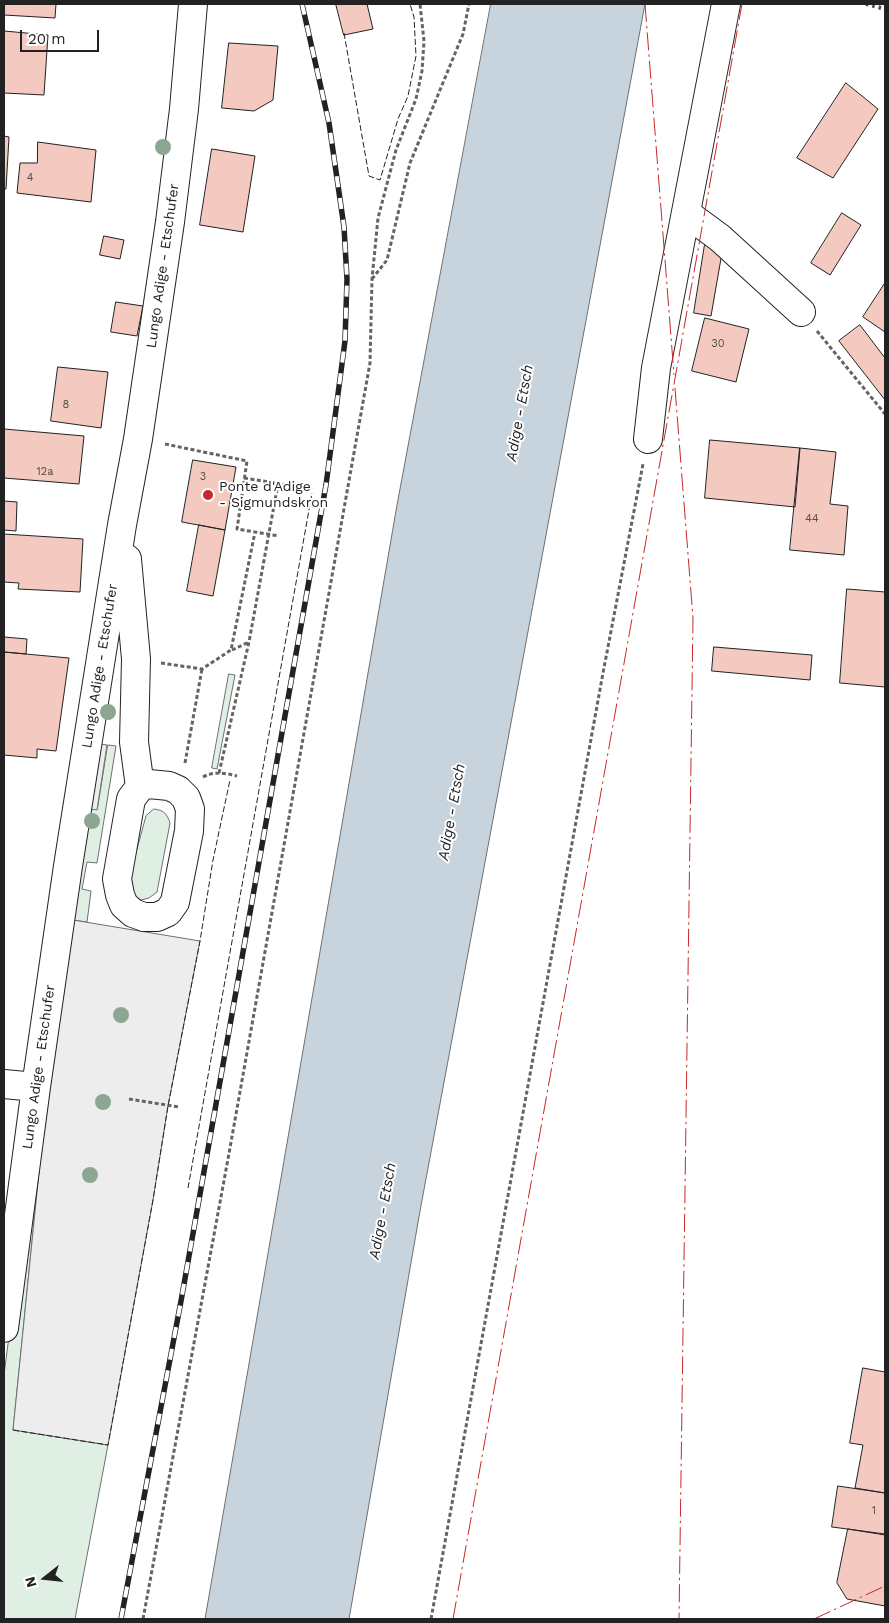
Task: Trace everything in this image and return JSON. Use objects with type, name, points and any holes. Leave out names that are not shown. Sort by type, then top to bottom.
[{"type":"street","name":"Lungo Adige - Etschufer","points":[[4,1328],[36,1087],[70,856],[122,525],[139,431],[170,222],[184,109],[192,4]]},
{"type":"street","points":[[648,439],[656,368],[726,4]]},
{"type":"street","points":[[686,212],[720,238],[801,312]]},
{"type":"street","points":[[122,525],[136,659],[134,742],[140,786],[131,799],[118,879],[120,895],[124,905],[133,913],[144,917],[157,917],[168,912],[175,902],[189,831],[190,809],[186,798],[178,790],[157,784],[140,786]]},
{"type":"street","points":[[4,1084],[36,1087]]},
{"type":"path","points":[[143,1619],[228,1159],[370,363],[372,280],[378,218],[396,150],[416,99],[422,71],[424,41],[420,4]]},
{"type":"path","points":[[372,280],[387,260],[410,162],[463,34],[469,4]]},
{"type":"path","points":[[801,312],[885,414]]},
{"type":"path","points":[[431,1619],[603,673],[648,439]]},
{"type":"path","points":[[196,451],[247,461],[237,529],[279,536]]},
{"type":"path","points":[[244,478],[288,485]]},
{"type":"path","points":[[219,773],[248,642],[278,484]]},
{"type":"path","points":[[231,650],[255,532]]},
{"type":"path","points":[[136,659],[202,669],[231,650],[248,642]]},
{"type":"path","points":[[178,790],[202,669]]},
{"type":"path","points":[[129,1099],[179,1107]]},
{"type":"green space","points":[[229,674],[235,675],[217,769],[212,768]]},
{"type":"green space","points":[[108,745],[116,746],[97,863],[87,862],[82,889],[91,891],[87,922],[73,920],[40,1162],[13,1430],[108,1445],[75,1619],[4,1619],[4,1375],[39,1102],[82,808],[97,809]]},
{"type":"green space","points":[[154,809],[165,813],[170,823],[157,892],[149,898],[141,900],[132,895],[128,882],[146,816]]},
{"type":"shaded area","points":[[94,743],[107,745],[97,810],[83,808]]},
{"type":"shaded area","points":[[73,920],[200,941],[168,1106],[153,1200],[108,1445],[13,1430],[40,1162]]},
{"type":"water","name":"Adige - Etsch","points":[[491,4],[645,4],[420,1211],[349,1619],[205,1619],[397,505]]},
{"type":"building","points":[[4,4],[56,4],[55,18],[4,15]]},
{"type":"building","points":[[336,4],[367,4],[373,29],[344,35]]},
{"type":"building","points":[[4,31],[48,35],[44,95],[4,93]]},
{"type":"building","points":[[229,43],[278,46],[273,100],[254,111],[222,108]]},
{"type":"building","points":[[846,83],[878,109],[833,178],[797,158]]},
{"type":"building","points":[[4,136],[9,137],[6,189],[4,189]]},
{"type":"building","points":[[38,142],[96,150],[91,202],[17,193],[20,163],[37,163]]},
{"type":"building","points":[[212,149],[255,156],[243,232],[200,225]]},
{"type":"building","points":[[842,213],[861,225],[830,275],[811,263]]},
{"type":"building","points":[[104,236],[124,240],[120,259],[100,255]]},
{"type":"building","points":[[705,244],[723,247],[711,316],[694,313]]},
{"type":"building","points":[[885,283],[885,332],[863,317]]},
{"type":"building","points":[[116,302],[143,306],[137,336],[111,332]]},
{"type":"building","points":[[705,318],[749,329],[736,382],[692,371]]},
{"type":"building","points":[[860,325],[885,358],[885,400],[839,341]]},
{"type":"building","points":[[58,367],[108,372],[101,428],[51,421]]},
{"type":"building","points":[[4,429],[84,436],[79,484],[4,478]]},
{"type":"building","points":[[710,440],[800,448],[795,507],[705,498]]},
{"type":"building","points":[[800,448],[836,452],[830,504],[848,506],[844,555],[790,550]]},
{"type":"building","points":[[193,460],[236,467],[225,530],[182,522]]},
{"type":"building","points":[[4,501],[17,502],[16,531],[4,530]]},
{"type":"building","points":[[199,525],[225,530],[213,596],[187,591]]},
{"type":"building","points":[[4,534],[83,539],[80,592],[18,589],[19,583],[4,582]]},
{"type":"building","points":[[847,589],[885,592],[885,687],[840,683]]},
{"type":"building","points":[[4,637],[27,639],[26,654],[4,652]]},
{"type":"building","points":[[714,647],[812,655],[810,680],[712,671]]},
{"type":"building","points":[[4,652],[69,658],[56,751],[37,749],[37,758],[4,755]]},
{"type":"building","points":[[863,1368],[885,1372],[885,1493],[855,1488],[863,1445],[850,1443]]},
{"type":"building","points":[[838,1486],[885,1493],[885,1534],[832,1527]]},
{"type":"building","points":[[848,1529],[885,1535],[885,1606],[847,1599],[837,1583]]},
{"type":"railway","points":[[121,1619],[181,1301],[326,485],[345,341],[347,279],[344,227],[329,123],[302,4]]},
{"type":"hedge","points":[[866,4],[885,9]]},
{"type":"fence","points":[[344,33],[369,176],[380,180],[398,119],[408,96],[416,56],[414,17],[410,4]]},
{"type":"fence","points":[[188,1188],[312,493]]},
{"type":"fence","points":[[13,1430],[108,1445],[153,1200],[168,1106],[200,941],[213,860],[230,780]]},
{"type":"power","points":[[645,4],[674,375]]},
{"type":"power","points":[[453,1619],[742,4]]},
{"type":"power","points":[[675,388],[693,618],[679,1619]]},
{"type":"power","points":[[814,1619],[885,1586]]},
{"type":"place","name":"Ponte d'Adige - Sigmundskron","points":[[208,495]]}]
